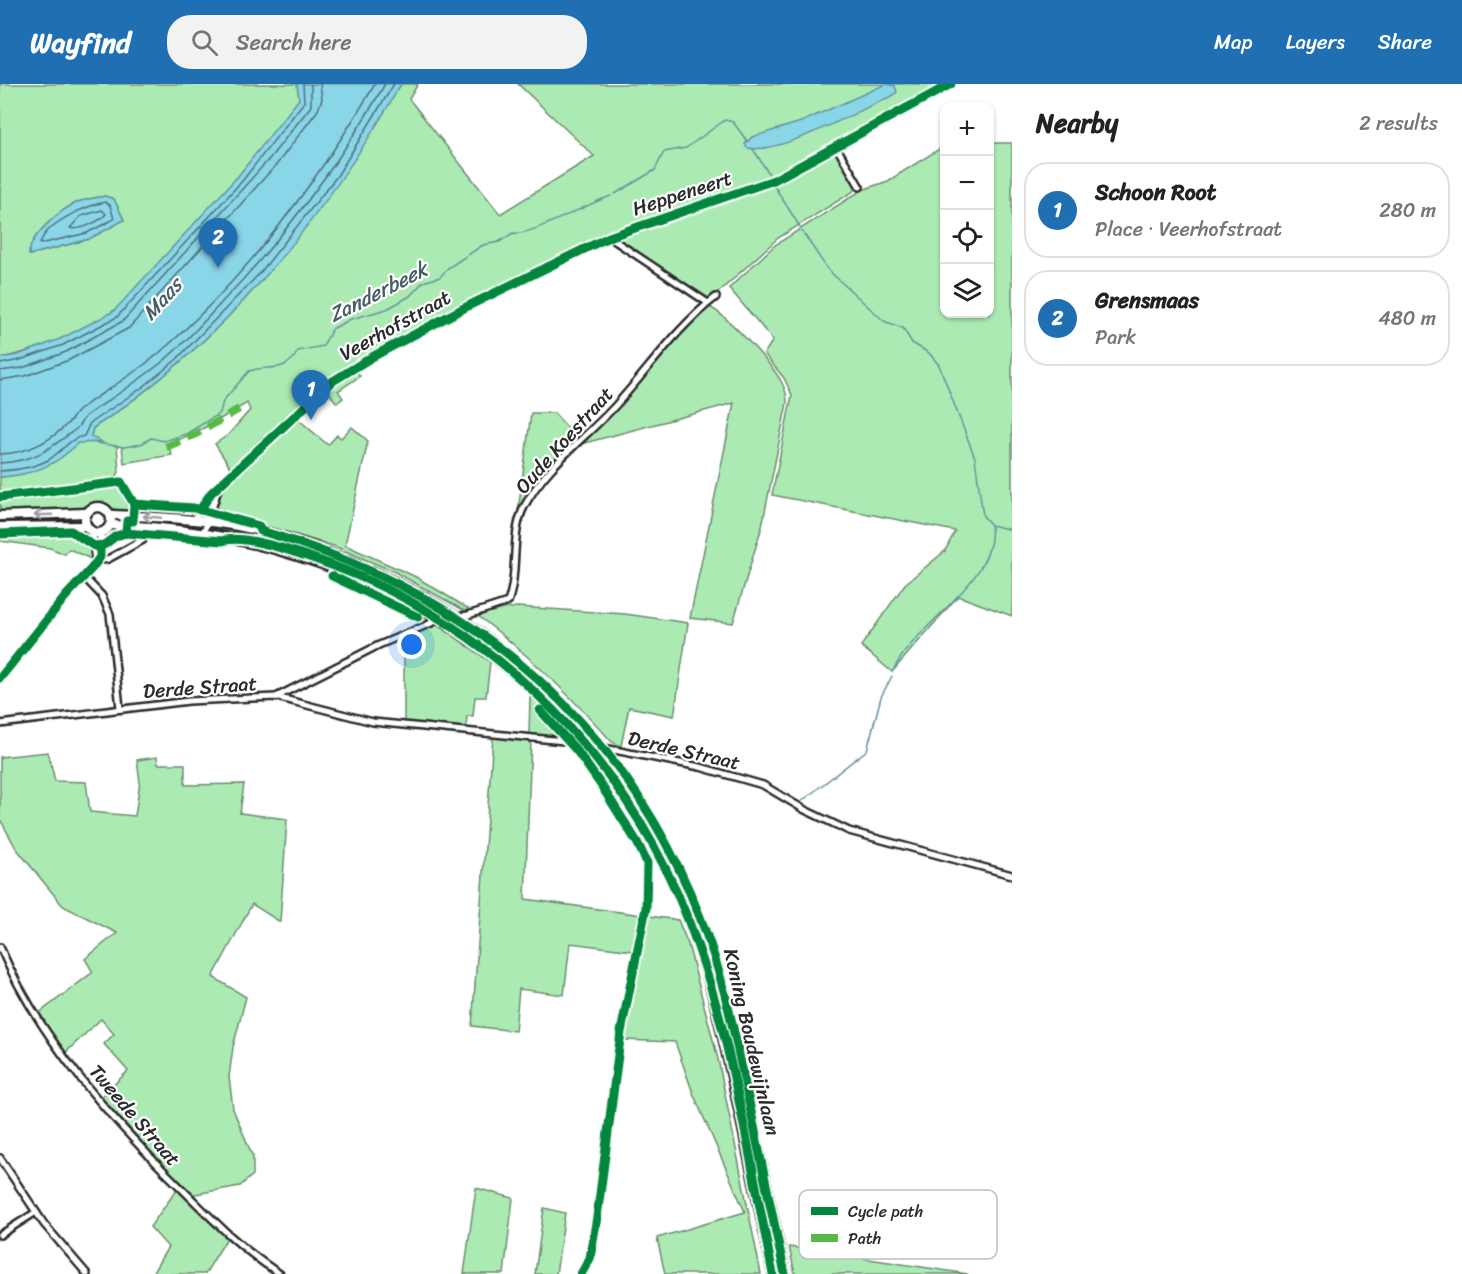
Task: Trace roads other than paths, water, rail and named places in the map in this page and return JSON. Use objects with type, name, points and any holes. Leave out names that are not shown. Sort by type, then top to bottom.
[{"type":"main road","points":[[0,516],[86,513],[99,506],[111,515],[111,525],[101,533],[89,529],[0,527]]},
{"type":"main road","points":[[86,513],[89,529]]},
{"type":"main road","name":"Koning Boudewijnlaan","points":[[111,515],[193,521],[254,529],[326,551],[407,587],[456,616],[540,681],[602,746],[660,832],[678,867],[710,945],[738,1051],[784,1274]]},
{"type":"main road","name":"Koning Boudewijnlaan","points":[[111,525],[202,533],[257,543],[323,562],[386,589],[441,619],[506,666],[542,698],[585,743],[610,775],[645,829],[675,887],[699,949],[728,1056],[773,1274]]},
{"type":"street","points":[[860,187],[837,148],[951,84]]},
{"type":"street","name":"Heppeneert","points":[[609,237],[774,180],[837,148]]},
{"type":"street","points":[[609,237],[708,303],[716,297]]},
{"type":"street","name":"Veerhofstraat","points":[[193,521],[218,487],[312,400],[344,374],[464,308],[609,237]]},
{"type":"street","name":"Oude Koestraat","points":[[276,697],[379,645],[441,619],[468,615],[508,602],[520,517],[529,500],[569,452],[615,407],[663,349],[708,303]]},
{"type":"street","points":[[202,533],[208,523],[218,487]]},
{"type":"street","points":[[134,504],[200,510]]},
{"type":"street","points":[[89,529],[96,561]]},
{"type":"street","points":[[0,678],[96,561],[100,555],[101,533]]},
{"type":"street","points":[[96,561],[108,559],[143,540]]},
{"type":"street","points":[[84,577],[102,596],[110,614],[120,708]]},
{"type":"street","name":"Derde Straat","points":[[0,724],[189,701],[276,697],[374,722],[585,743],[700,766],[763,785],[849,831],[1012,875]]},
{"type":"street","name":"Tweede Straat","points":[[0,947],[32,1012],[93,1092],[154,1161],[229,1237],[280,1274]]},
{"type":"street","points":[[0,1158],[36,1212],[87,1274]]},
{"type":"street","points":[[0,1235],[36,1212]]},
{"type":"water","name":"Maas","points":[[297,84],[401,84],[339,182],[267,274],[228,317],[186,357],[141,394],[93,428],[91,436],[102,442],[78,443],[61,458],[43,468],[0,477],[0,358],[18,355],[60,339],[113,312],[238,176],[299,99]]},
{"type":"water","points":[[886,84],[895,86],[897,92],[819,130],[779,145],[747,148],[745,144],[752,137],[801,122]]},
{"type":"water","points":[[105,196],[114,199],[124,220],[89,239],[29,255],[30,248],[39,232],[62,212],[79,202]]},
{"type":"waterway","name":"Zanderbeek","points":[[615,194],[655,170],[664,152],[686,148],[725,120],[733,122],[747,141]]},
{"type":"waterway","name":"Zanderbeek","points":[[753,149],[769,174]]},
{"type":"waterway","name":"Zanderbeek","points":[[773,184],[800,227]]},
{"type":"waterway","name":"Zanderbeek","points":[[95,443],[124,447],[141,444],[151,438],[164,441],[186,434],[220,413],[223,401],[249,371],[282,366],[288,363],[298,351],[323,346],[332,329],[351,319],[387,309],[410,296],[423,282],[440,277],[448,268],[483,245],[499,242],[513,233],[532,230],[611,196]]},
{"type":"waterway","name":"Zanderbeek","points":[[802,231],[828,270],[884,321],[903,328],[912,343],[929,353],[939,365],[975,458],[983,516],[991,525],[1012,530]]},
{"type":"waterway","points":[[893,671],[918,636],[953,602],[982,566],[990,546],[991,526]]},
{"type":"waterway","points":[[802,801],[867,750],[881,697],[892,676]]},
{"type":"place","name":"Grensmaas","points":[[218,268]]},
{"type":"place","name":"Schoon Root","points":[[311,420]]}]
